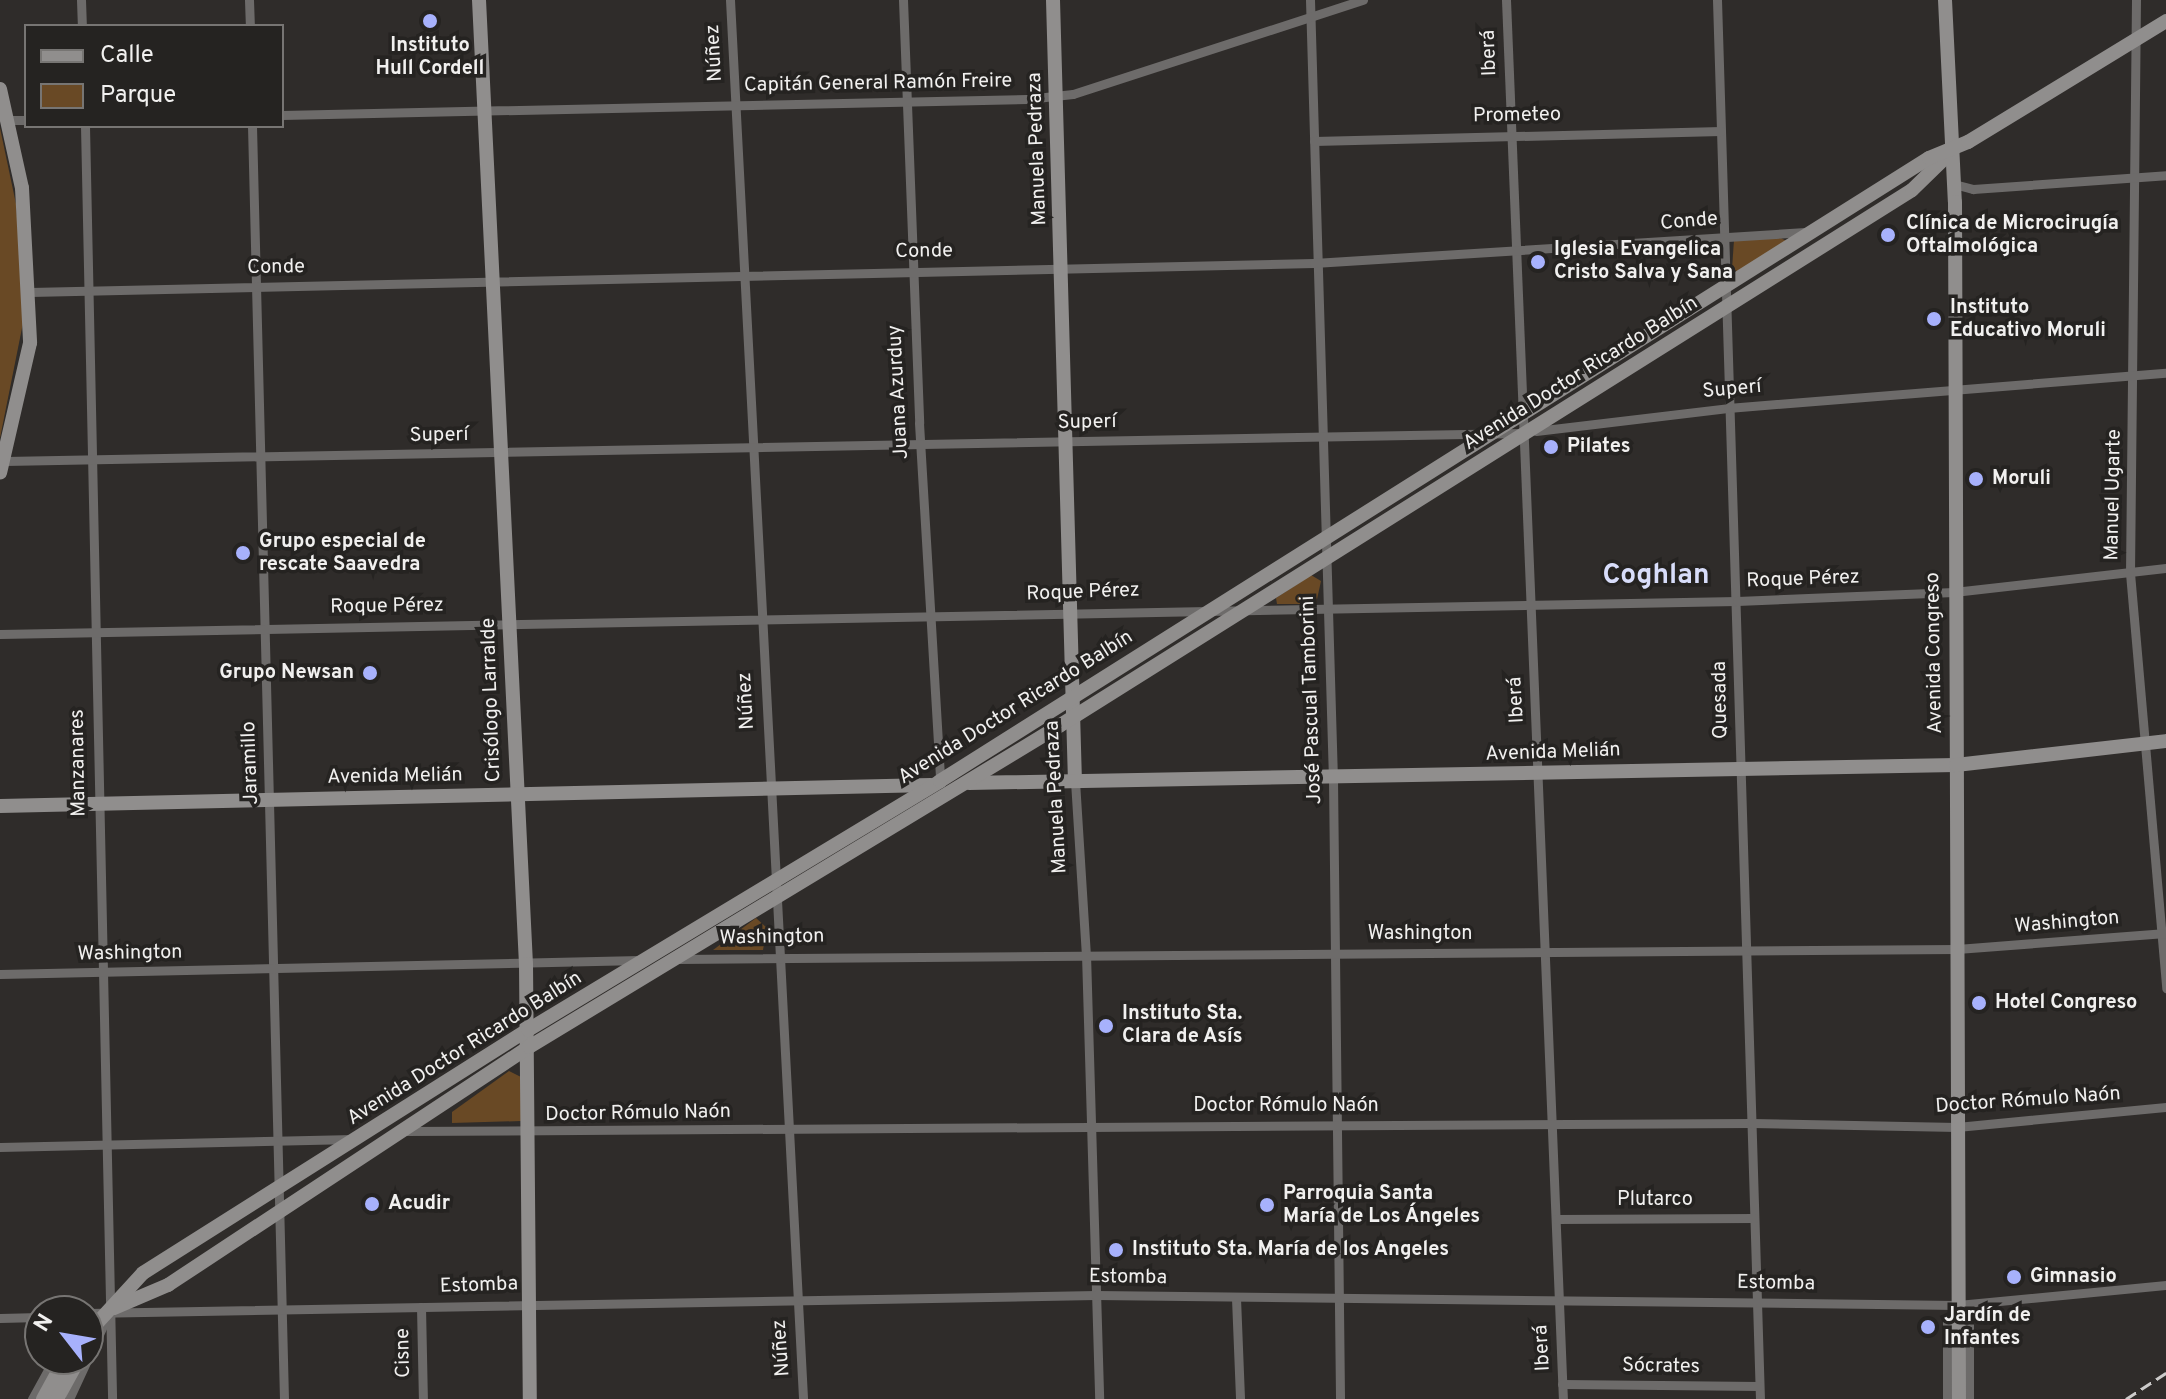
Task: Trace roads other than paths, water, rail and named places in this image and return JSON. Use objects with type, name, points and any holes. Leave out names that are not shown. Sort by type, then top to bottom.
[{"type":"main road","name":"Crisólogo Larralde","points":[[479,0],[526,964],[530,1133],[530,1399]]},
{"type":"main road","name":"Manuela Pedraza","points":[[1053,0],[1075,781]]},
{"type":"main road","name":"Avenida Congreso","points":[[1945,0],[1954,184],[1959,1399]]},
{"type":"main road","name":"Avenida Doctor Ricardo Balbín","points":[[109,1310],[143,1273],[276,1193],[528,1030],[937,783],[1497,434],[1929,158],[1952,151],[2166,21]]},
{"type":"main road","points":[[0,89],[22,188],[30,292],[30,343],[2,467]]},
{"type":"main road","name":"Avenida Doctor Ricardo Balbín","points":[[109,1310],[168,1285],[276,1217],[529,1047],[966,783],[1726,308],[1931,176],[1952,151]]},
{"type":"main road","points":[[1931,176],[1954,184]]},
{"type":"main road","name":"Avenida Melián","points":[[0,806],[937,783],[1333,779],[1740,767],[1956,765],[2166,741]]},
{"type":"main road","points":[[104,1315],[109,1310]]},
{"type":"main road","points":[[104,1318],[109,1310]]},
{"type":"main road","points":[[43,1399],[56,1375]]},
{"type":"main road","points":[[57,1399],[70,1375]]},
{"type":"street","points":[[81,0],[82,24]]},
{"type":"street","points":[[249,0],[250,24]]},
{"type":"street","name":"Núñez","points":[[730,0],[741,276],[803,1399]]},
{"type":"street","name":"Juana Azurduy","points":[[903,0],[911,102],[912,270],[937,783]]},
{"type":"street","name":"José Pascual Tamborini","points":[[1310,0],[1314,263],[1333,779],[1336,1297],[1340,1399]]},
{"type":"street","name":"Capitán General Ramón Freire","points":[[284,115],[911,102],[1056,95],[1363,0]]},
{"type":"street","name":"Iberá","points":[[1506,0],[1563,1399]]},
{"type":"street","name":"Quesada","points":[[1717,0],[1760,1399]]},
{"type":"street","name":"Manuel Ugarte","points":[[2136,0],[2138,39],[2130,573],[2143,743],[2164,933],[2166,988]]},
{"type":"street","points":[[9,120],[24,120]]},
{"type":"street","name":"Manzanares","points":[[85,128],[112,1399]]},
{"type":"street","name":"Jaramillo","points":[[252,128],[270,799],[276,1217],[284,1399]]},
{"type":"street","name":"Prometeo","points":[[1314,141],[1721,131]]},
{"type":"street","points":[[1954,184],[1973,189],[2166,175]]},
{"type":"street","name":"Conde","points":[[30,292],[1314,263],[1817,232]]},
{"type":"street","name":"Superí","points":[[2,467],[92,460],[1523,433],[1728,408],[2166,373]]},
{"type":"street","name":"Roque Pérez","points":[[0,634],[1215,607],[1328,609],[1737,601],[1954,592],[2166,568]]},
{"type":"street","name":"Manuela Pedraza","points":[[1075,781],[1086,954],[1087,1124],[1099,1399]]},
{"type":"street","name":"Washington","points":[[674,959],[1957,949],[2164,933]]},
{"type":"street","name":"Washington","points":[[0,974],[645,960]]},
{"type":"street","name":"Doctor Rómulo Naón","points":[[405,1131],[530,1133],[1087,1124],[1752,1123],[1957,1127],[2166,1107]]},
{"type":"street","points":[[0,1147],[360,1139]]},
{"type":"street","name":"Plutarco","points":[[1556,1219],[1754,1218]]},
{"type":"street","name":"Estomba","points":[[104,1311],[1096,1295],[1958,1305],[2166,1285]]},
{"type":"street","points":[[1236,1298],[1240,1399]]},
{"type":"street","name":"Avenida Congreso","points":[[1947,1399],[1947,1323],[1958,1305],[1969,1323],[1969,1399]]},
{"type":"street","name":"Cisne","points":[[421,1307],[423,1399]]},
{"type":"street","name":"Avenida Doctor Ricardo Balbín","points":[[104,1314],[109,1310]]},
{"type":"street","name":"Avenida Doctor Ricardo Balbín","points":[[69,1399],[109,1310]]},
{"type":"street","points":[[0,1318],[24,1317]]},
{"type":"street","points":[[32,1399],[45,1375]]},
{"type":"street","name":"Sócrates","points":[[1562,1384],[1759,1386]]},
{"type":"railway","points":[[2126,1399],[2166,1373]]},
{"type":"place","name":"Instituto Hull Cordell","points":[[430,21]]},
{"type":"place","name":"Clínica de Microcirugía Oftalmológica","points":[[1888,235]]},
{"type":"place","name":"Iglesia Evangelica Cristo Salva y Sana","points":[[1538,262]]},
{"type":"place","name":"Instituto Educativo Moruli","points":[[1934,319]]},
{"type":"place","name":"Pilates","points":[[1551,447]]},
{"type":"place","name":"Moruli","points":[[1976,479]]},
{"type":"place","name":"Grupo especial de rescate Saavedra","points":[[243,553]]},
{"type":"place","name":"Grupo Newsan","points":[[370,673]]},
{"type":"place","name":"Hotel Congreso","points":[[1979,1003]]},
{"type":"place","name":"Instituto Sta. Clara de Asís","points":[[1106,1026]]},
{"type":"place","name":"Acudir","points":[[372,1204]]},
{"type":"place","name":"Parroquia Santa María de Los Ángeles","points":[[1267,1205]]},
{"type":"place","name":"Instituto Sta. María de los Angeles","points":[[1116,1250]]},
{"type":"place","name":"Gimnasio","points":[[2014,1277]]},
{"type":"place","name":"Jardín de Infantes","points":[[1928,1327]]},
{"type":"district","name":"Coghlan","points":[[1656,576]]}]
